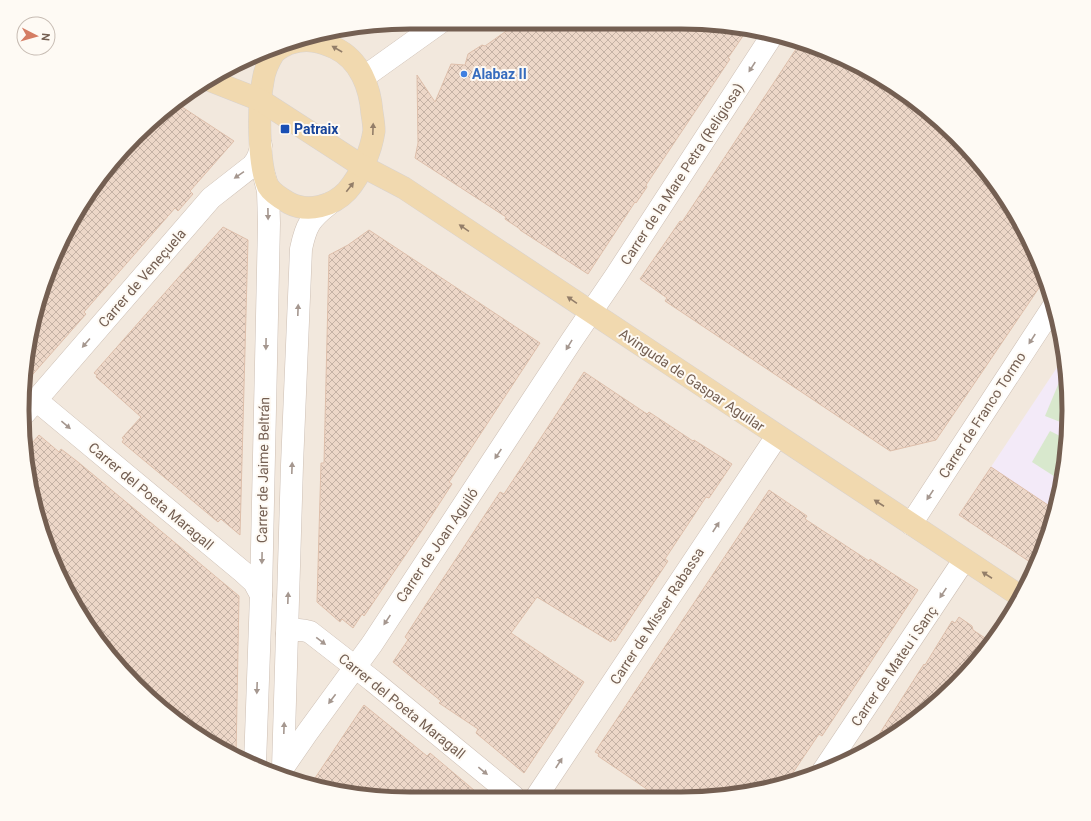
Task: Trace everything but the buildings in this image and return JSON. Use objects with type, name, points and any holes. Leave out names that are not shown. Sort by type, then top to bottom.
[{"type":"main road","points":[[273,55],[263,80],[260,100],[261,145],[264,175],[269,187],[277,196],[290,204],[301,207],[315,208],[328,204],[347,191],[354,182],[371,148],[374,129],[370,97],[364,77],[352,61],[340,51],[327,44],[315,41]]},
{"type":"main road","name":"Avinguda de Gaspar Aguilar","points":[[216,83],[260,100],[362,166],[404,188],[1015,593]]},
{"type":"street","points":[[364,77],[430,29]]},
{"type":"street","name":"Carrer de la Mare Petra (Religiosa)","points":[[591,313],[769,40]]},
{"type":"street","name":"Carrer de Veneçuela","points":[[30,407],[211,198],[252,166],[260,153],[261,145]]},
{"type":"street","name":"Carrer de Jaime Beltrán","points":[[255,759],[261,595],[269,223],[268,190],[264,175]]},
{"type":"street","name":"Carrer de Jaime Beltrán","points":[[281,769],[301,249],[304,232],[317,213],[328,204]]},
{"type":"street","name":"Carrer de Joan Aguiló","points":[[283,770],[355,667],[591,313]]},
{"type":"street","name":"Carrer de Franco Tormo","points":[[911,524],[1049,313]]},
{"type":"street","name":"Carrer del Poeta Maragall","points":[[30,407],[243,572],[254,582],[261,595]]},
{"type":"street","name":"Carrer de Misser Rabassa","points":[[540,792],[777,436]]},
{"type":"street","name":"Carrer de Mateu i Sanç","points":[[829,762],[964,560]]},
{"type":"street","name":"Carrer del Poeta Maragall","points":[[287,634],[293,630],[303,629],[310,632],[508,792]]},
{"type":"shaded area","points":[[680,29],[730,32],[755,36],[803,49],[826,58],[849,68],[892,93],[932,124],[967,159],[983,178],[998,199],[1023,242],[1042,288],[1049,312],[1055,336],[1061,386],[1062,410],[1059,460],[1055,485],[1042,533],[1023,579],[1011,601],[983,643],[967,662],[932,697],[913,713],[871,741],[826,763],[779,779],[730,789],[680,792],[410,792],[361,789],[336,785],[288,772],[242,753],[220,741],[178,713],[159,697],[124,662],[108,643],[80,601],[58,556],[42,509],[32,460],[29,410],[32,361],[36,336],[49,288],[68,242],[93,199],[124,159],[159,124],[199,93],[242,68],[288,49],[336,36],[386,30]]},
{"type":"shaded area","points":[[1059,364],[1062,410],[1059,460],[1049,509],[1042,533],[1030,562],[959,515]]},
{"type":"green space","points":[[1060,379],[1062,422],[1045,416]]},
{"type":"green space","points":[[1050,431],[1061,436],[1056,478],[1032,462]]},
{"type":"place","name":"Alabaz II","points":[[464,74]]},
{"type":"place","name":"Patraix","points":[[285,129]]}]
